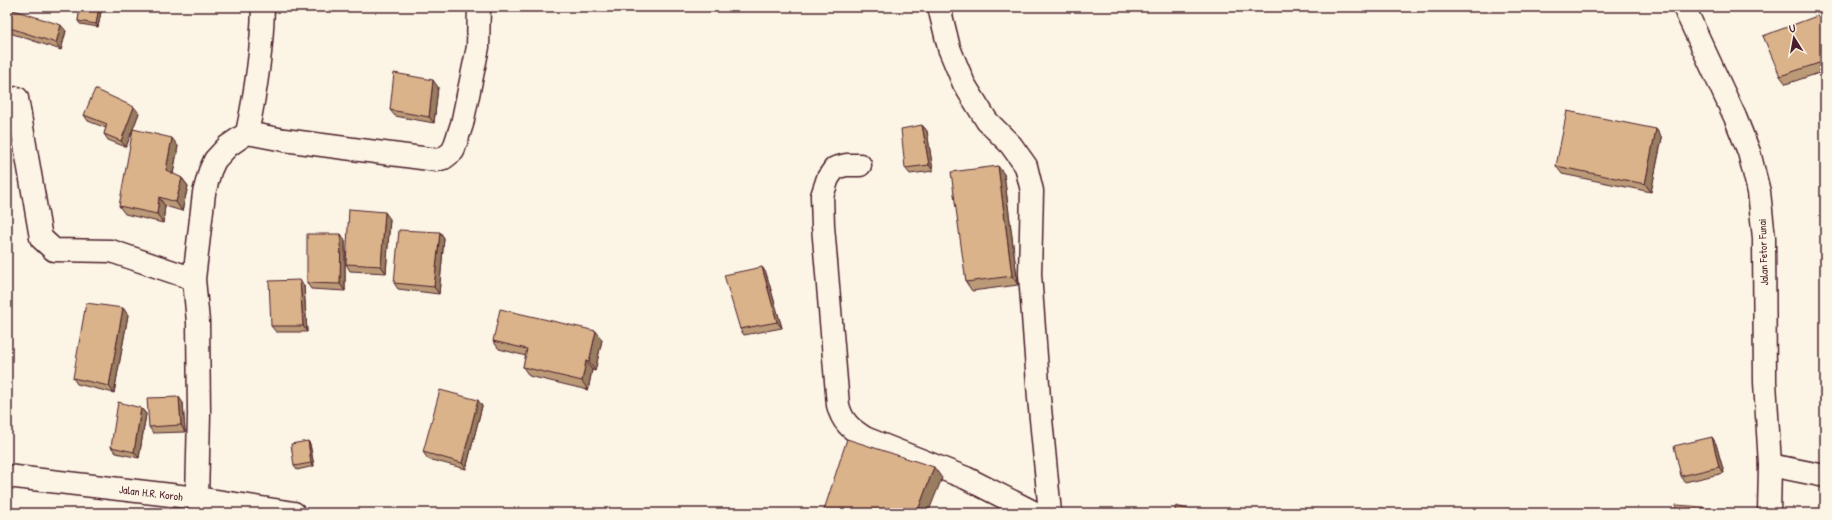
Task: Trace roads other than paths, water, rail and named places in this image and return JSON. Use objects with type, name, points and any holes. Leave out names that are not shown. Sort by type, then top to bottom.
[{"type":"street","points":[[248,133],[255,95],[262,41],[263,7]]},
{"type":"street","points":[[197,498],[198,330],[194,279],[204,193],[210,171],[216,160],[228,146],[248,133],[291,141],[431,160],[444,158],[452,151],[462,124],[478,47],[479,7]]},
{"type":"street","points":[[939,7],[949,48],[964,84],[987,122],[1011,145],[1026,166],[1032,191],[1030,274],[1039,398],[1050,513]]},
{"type":"street","name":"Jalan Fetor Funai","points":[[1684,7],[1735,117],[1748,152],[1759,192],[1764,238],[1765,382],[1770,465],[1769,513]]},
{"type":"street","points":[[17,98],[41,238],[54,250],[111,251],[194,279]]},
{"type":"street","points":[[860,165],[846,165],[835,168],[828,178],[822,196],[823,226],[838,405],[843,420],[851,429],[865,438],[966,478],[1035,513]]},
{"type":"street","points":[[1770,465],[1825,476]]},
{"type":"street","name":"Jalan H.R. Koroh","points":[[7,476],[197,498],[294,513]]}]
